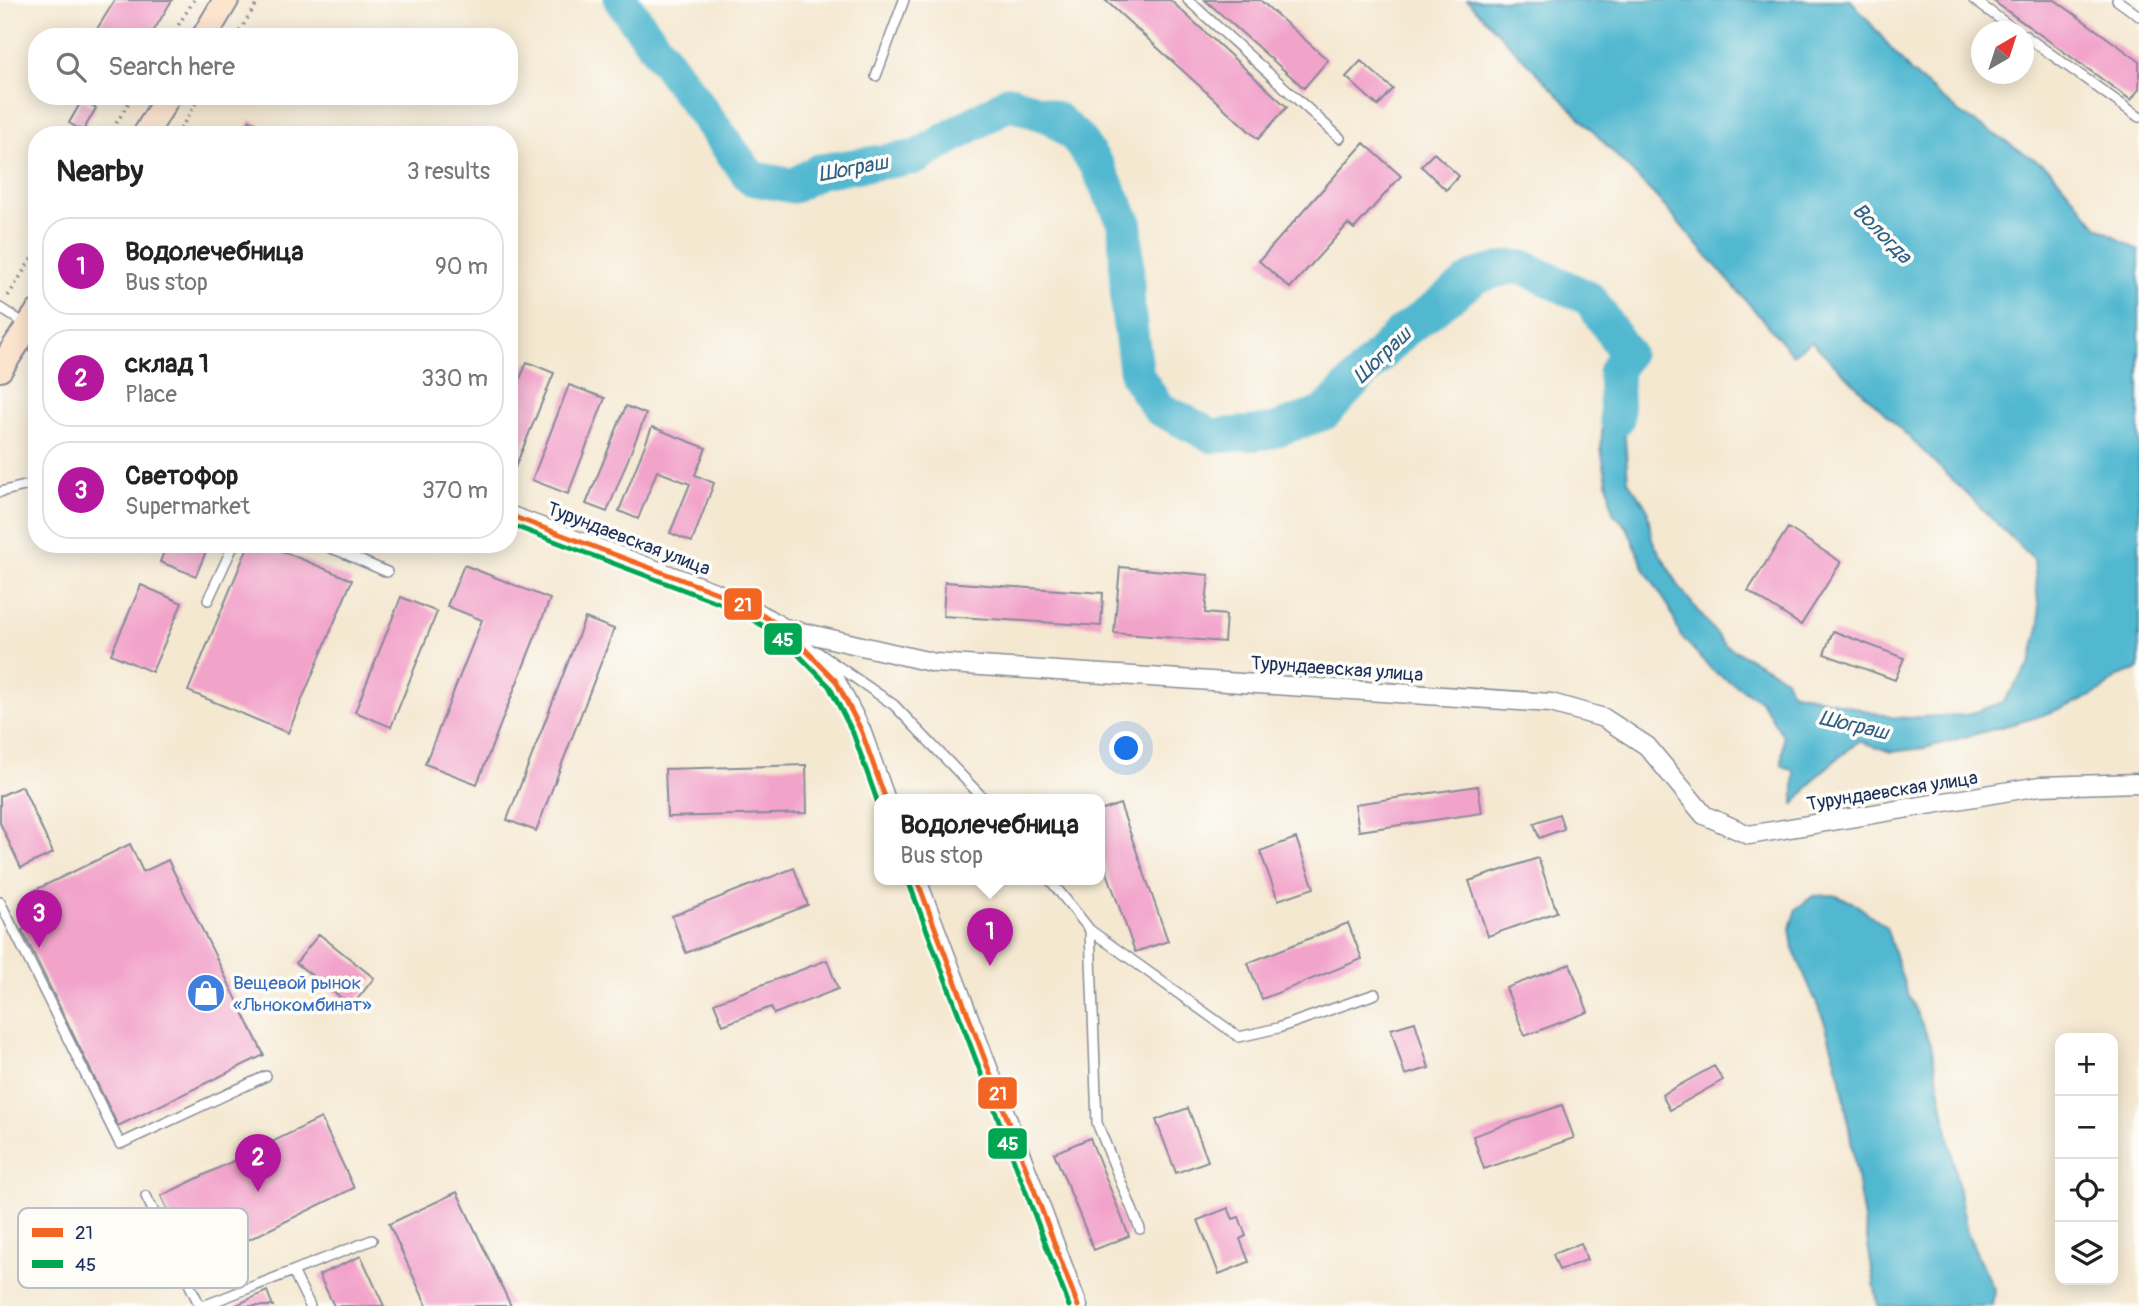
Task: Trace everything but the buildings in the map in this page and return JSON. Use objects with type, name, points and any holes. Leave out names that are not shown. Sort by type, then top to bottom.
[{"type":"street","points":[[209,28],[226,0]]},
{"type":"street","points":[[150,126],[163,105]]},
{"type":"street","points":[[0,369],[28,331]]},
{"type":"street","name":"Турундаевская улица","points":[[518,518],[736,600],[784,628],[935,663],[1551,703],[1604,718],[1647,746],[1704,815],[1749,835],[2040,786],[2139,783]]},
{"type":"street","points":[[784,628],[836,681],[861,730],[884,794]]},
{"type":"street","points":[[919,885],[1078,1306]]},
{"type":"lane","points":[[876,76],[904,0]]},
{"type":"lane","points":[[1188,0],[1339,138]]},
{"type":"lane","points":[[1973,0],[2003,21]]},
{"type":"lane","points":[[2117,0],[2139,16]]},
{"type":"lane","points":[[2034,42],[2137,111]]},
{"type":"lane","points":[[0,308],[28,320]]},
{"type":"lane","points":[[0,492],[28,485]]},
{"type":"lane","points":[[208,600],[230,553]]},
{"type":"lane","points":[[351,553],[387,572]]},
{"type":"lane","points":[[784,628],[894,705],[979,794]]},
{"type":"lane","points":[[1054,885],[1090,930],[1239,1037],[1278,1028],[1376,994]]},
{"type":"lane","points":[[0,902],[120,1144],[266,1076]]},
{"type":"lane","points":[[1090,930],[1097,1123],[1140,1229]]},
{"type":"lane","points":[[146,1196],[152,1208]]},
{"type":"lane","points":[[192,1288],[201,1306],[372,1240]]},
{"type":"lane","points":[[293,1271],[310,1306]]},
{"type":"path","points":[[177,28],[194,0]]},
{"type":"path","points":[[242,28],[259,0]]},
{"type":"path","points":[[115,126],[127,105]]},
{"type":"path","points":[[182,126],[195,105]]},
{"type":"path","points":[[16,283],[28,264]]},
{"type":"water","name":"Вологда","points":[[1467,0],[1851,0],[1910,71],[1960,113],[2050,169],[2097,226],[2139,251],[2139,669],[2118,676],[2101,691],[2081,701],[2034,718],[1925,748],[1891,752],[1859,741],[1819,774],[1794,804],[1794,771],[1782,765],[1783,736],[1761,701],[1713,671],[1680,635],[1669,607],[1645,570],[1627,527],[1613,513],[1601,449],[1604,401],[1615,372],[1622,396],[1628,481],[1647,508],[1652,540],[1680,588],[1725,645],[1785,678],[1791,691],[1895,718],[1967,715],[2003,702],[2030,664],[2040,624],[2034,560],[1811,341],[1793,355],[1659,200]]},
{"type":"water","points":[[1834,895],[1854,903],[1886,927],[1905,987],[1931,1044],[1967,1233],[1994,1289],[1992,1306],[1878,1306],[1841,1079],[1825,1023],[1793,948],[1790,928],[1796,909],[1813,896]]},
{"type":"waterway","name":"Шограш","points":[[621,0],[751,178],[793,186],[819,171],[917,157],[1010,102],[1056,119],[1078,139],[1097,166],[1125,223],[1128,311],[1137,376],[1158,408],[1213,436],[1269,432],[1324,413],[1400,334],[1477,276],[1511,267],[1525,268],[1590,299],[1626,353],[1615,372],[1617,419]]},
{"type":"transit line","name":"21","points":[[518,518],[736,600],[784,628],[836,681],[861,730],[884,794]]},
{"type":"transit line","name":"45","points":[[518,527],[732,608],[779,635],[829,686],[853,733],[875,794]]},
{"type":"transit line","name":"45","points":[[910,885],[1069,1306]]},
{"type":"transit line","name":"21","points":[[919,885],[1078,1306]]},
{"type":"place","name":"Светофор","points":[[39,948]]},
{"type":"place","name":"Водолечебница","points":[[990,966]]},
{"type":"place","name":"Вещевой рынок «Льнокомбинат»","points":[[206,993]]},
{"type":"place","name":"склад 1","points":[[258,1192]]}]
